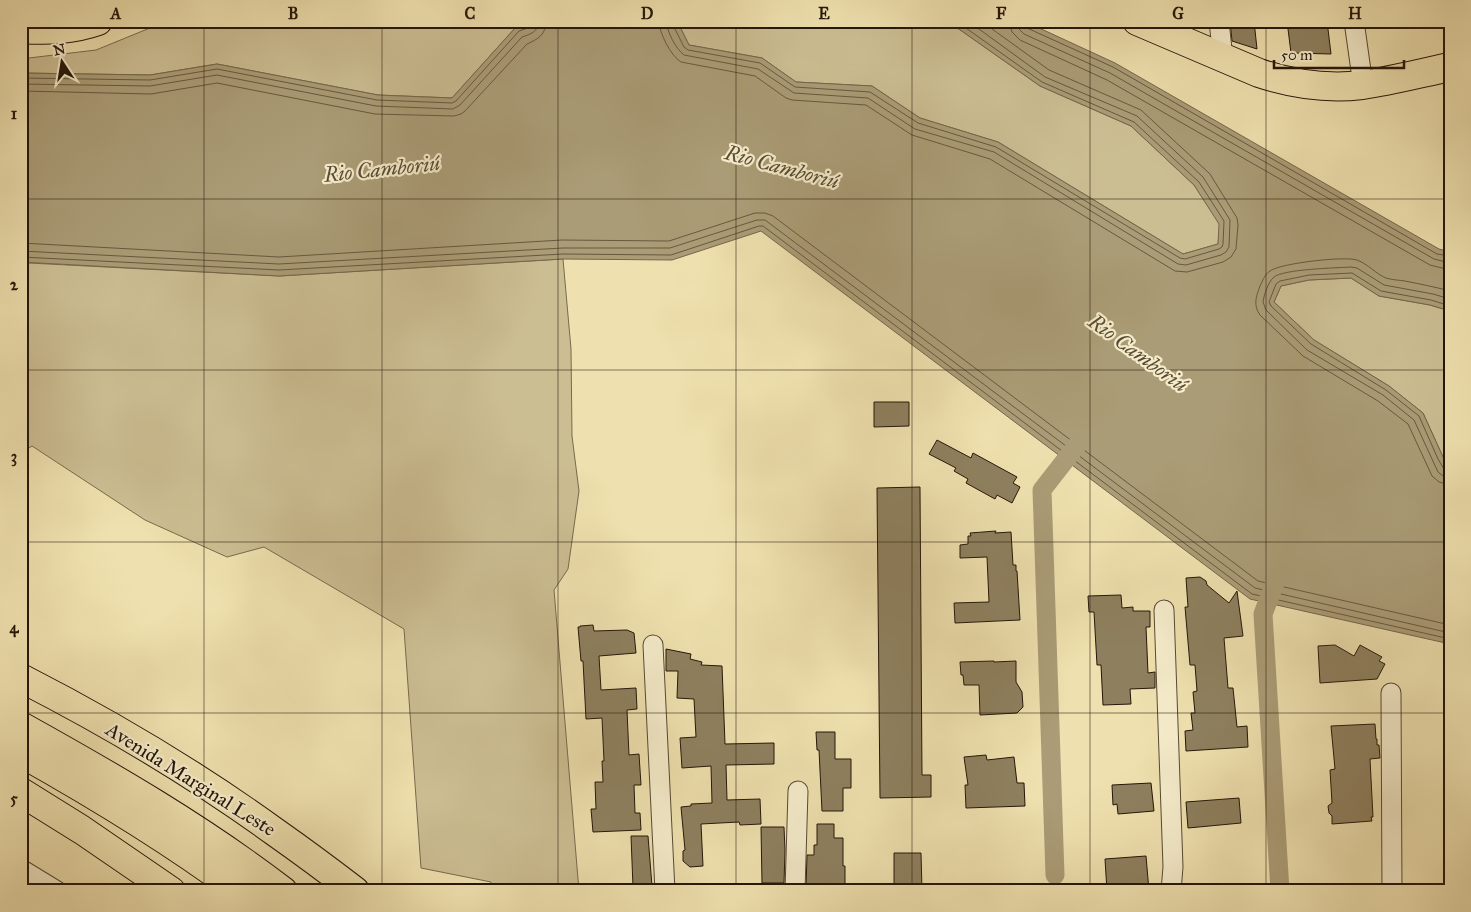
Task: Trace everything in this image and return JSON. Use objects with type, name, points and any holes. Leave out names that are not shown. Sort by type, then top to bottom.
[{"type":"main road","points":[[21,29],[58,30],[98,21]]},
{"type":"main road","points":[[1137,21],[1223,59],[1268,76],[1297,83],[1341,86],[1363,85],[1450,68]]},
{"type":"main road","name":"Avenida Marginal Leste","points":[[21,678],[65,701],[177,766],[274,831],[355,891]]},
{"type":"main road","points":[[21,726],[151,801],[216,843],[283,891]]},
{"type":"main road","points":[[21,753],[110,805],[170,843],[231,886]]},
{"type":"main road","points":[[21,792],[82,830],[171,891]]},
{"type":"street","points":[[1219,21],[1223,59]]},
{"type":"street","points":[[1354,21],[1363,85]]},
{"type":"street","points":[[1164,610],[1173,867],[1171,891]]},
{"type":"street","points":[[653,645],[665,891]]},
{"type":"street","points":[[1391,693],[1392,891]]},
{"type":"street","points":[[795,891],[798,790]]},
{"type":"street","points":[[21,869],[57,891]]},
{"type":"shaded area","points":[[167,21],[535,21],[516,27],[452,98],[378,95],[217,64],[150,75],[21,73],[21,57],[29,58],[96,50]]},
{"type":"shaded area","points":[[677,21],[944,21],[956,27],[1040,86],[1131,126],[1194,185],[1220,224],[1218,244],[1183,254],[998,142],[920,118],[872,86],[796,82],[762,58],[689,45]]},
{"type":"shaded area","points":[[563,259],[571,349],[572,436],[579,491],[568,569],[554,590],[579,891],[491,891],[491,882],[421,868],[404,629],[264,547],[227,557],[145,520],[32,446],[21,453],[21,273],[29,263],[279,276]]},
{"type":"shaded area","points":[[1351,278],[1379,296],[1430,305],[1450,311],[1450,470],[1423,413],[1389,386],[1314,340],[1274,302],[1281,286],[1309,280]]},
{"type":"water","name":"Rio Camboriú","points":[[535,21],[677,21],[689,45],[762,58],[796,82],[872,86],[920,118],[998,142],[1183,254],[1218,244],[1219,224],[1194,185],[1131,126],[1040,86],[956,27],[944,21],[1024,21],[1115,63],[1439,249],[1450,252],[1450,311],[1430,305],[1379,296],[1351,278],[1309,280],[1281,286],[1274,302],[1314,340],[1389,386],[1423,413],[1450,470],[1450,644],[1250,599],[761,231],[672,260],[563,259],[279,276],[21,262],[21,73],[150,75],[217,64],[378,95],[452,98],[516,27]]},
{"type":"building","points":[[1230,21],[1254,21],[1257,49],[1232,41]]},
{"type":"building","points":[[1287,21],[1327,21],[1331,54],[1291,53]]},
{"type":"building","points":[[874,402],[909,402],[909,426],[874,427]]},
{"type":"building","points":[[937,440],[971,458],[973,453],[1017,477],[1013,483],[1020,487],[1012,503],[997,495],[995,499],[966,483],[968,479],[954,471],[956,468],[929,454]]},
{"type":"building","points":[[920,487],[922,775],[931,775],[931,797],[880,798],[877,488]]},
{"type":"building","points":[[996,531],[995,533],[1011,532],[1013,565],[1016,565],[1017,571],[1020,620],[955,623],[954,603],[989,602],[987,557],[960,558],[960,545],[968,544],[968,536],[971,536],[970,533]]},
{"type":"building","points":[[1200,577],[1229,603],[1237,591],[1243,636],[1224,638],[1228,688],[1233,688],[1237,727],[1247,726],[1248,747],[1186,751],[1185,731],[1193,730],[1191,713],[1195,713],[1193,692],[1197,691],[1195,665],[1190,665],[1185,607],[1188,607],[1186,578]]},
{"type":"building","points":[[1121,595],[1122,608],[1133,607],[1133,611],[1150,611],[1150,627],[1146,627],[1148,673],[1155,672],[1155,688],[1130,689],[1131,704],[1103,705],[1101,665],[1097,665],[1094,612],[1089,612],[1088,596]]},
{"type":"building","points":[[593,625],[594,631],[627,630],[634,633],[636,653],[599,656],[601,690],[636,688],[637,709],[627,710],[629,755],[639,754],[641,785],[634,785],[635,813],[640,813],[641,830],[593,832],[591,809],[596,809],[595,782],[603,782],[602,718],[586,719],[583,661],[581,661],[578,627]]},
{"type":"building","points":[[1335,645],[1354,656],[1360,645],[1382,657],[1379,661],[1385,664],[1377,679],[1320,683],[1318,646]]},
{"type":"building","points":[[666,649],[691,654],[690,659],[702,662],[701,665],[722,666],[725,744],[774,743],[774,764],[726,765],[727,800],[760,799],[761,824],[740,825],[739,822],[701,824],[703,866],[690,867],[683,861],[683,851],[685,850],[681,807],[691,806],[691,804],[712,803],[711,766],[682,768],[680,738],[696,737],[694,699],[677,698],[678,671],[666,671]]},
{"type":"building","points":[[1016,661],[1016,682],[1022,692],[1023,707],[1017,713],[980,715],[979,685],[964,685],[960,662]]},
{"type":"building","points":[[1375,724],[1380,758],[1370,759],[1372,821],[1332,824],[1332,816],[1329,813],[1328,806],[1332,803],[1330,770],[1335,769],[1331,726]]},
{"type":"building","points":[[816,732],[835,732],[835,759],[851,759],[851,788],[843,788],[843,811],[822,811],[819,750],[817,750]]},
{"type":"building","points":[[986,755],[987,760],[1014,757],[1017,783],[1024,783],[1025,806],[966,808],[965,785],[968,785],[964,757]]},
{"type":"building","points":[[1151,783],[1154,811],[1118,814],[1117,804],[1113,805],[1112,785]]},
{"type":"building","points":[[1239,798],[1241,823],[1188,828],[1186,802]]},
{"type":"building","points":[[817,824],[834,824],[834,838],[843,838],[845,890],[813,890],[806,887],[807,855],[814,855],[814,845],[817,845]]},
{"type":"building","points":[[761,827],[784,827],[784,883],[762,883]]},
{"type":"building","points":[[631,836],[648,836],[652,886],[633,887]]},
{"type":"building","points":[[894,853],[921,853],[922,891],[894,891]]},
{"type":"building","points":[[1146,856],[1149,891],[1107,891],[1105,859]]},
{"type":"waterway","points":[[1055,875],[1042,490],[1081,440]]},
{"type":"waterway","points":[[1276,580],[1263,614],[1280,891]]}]
